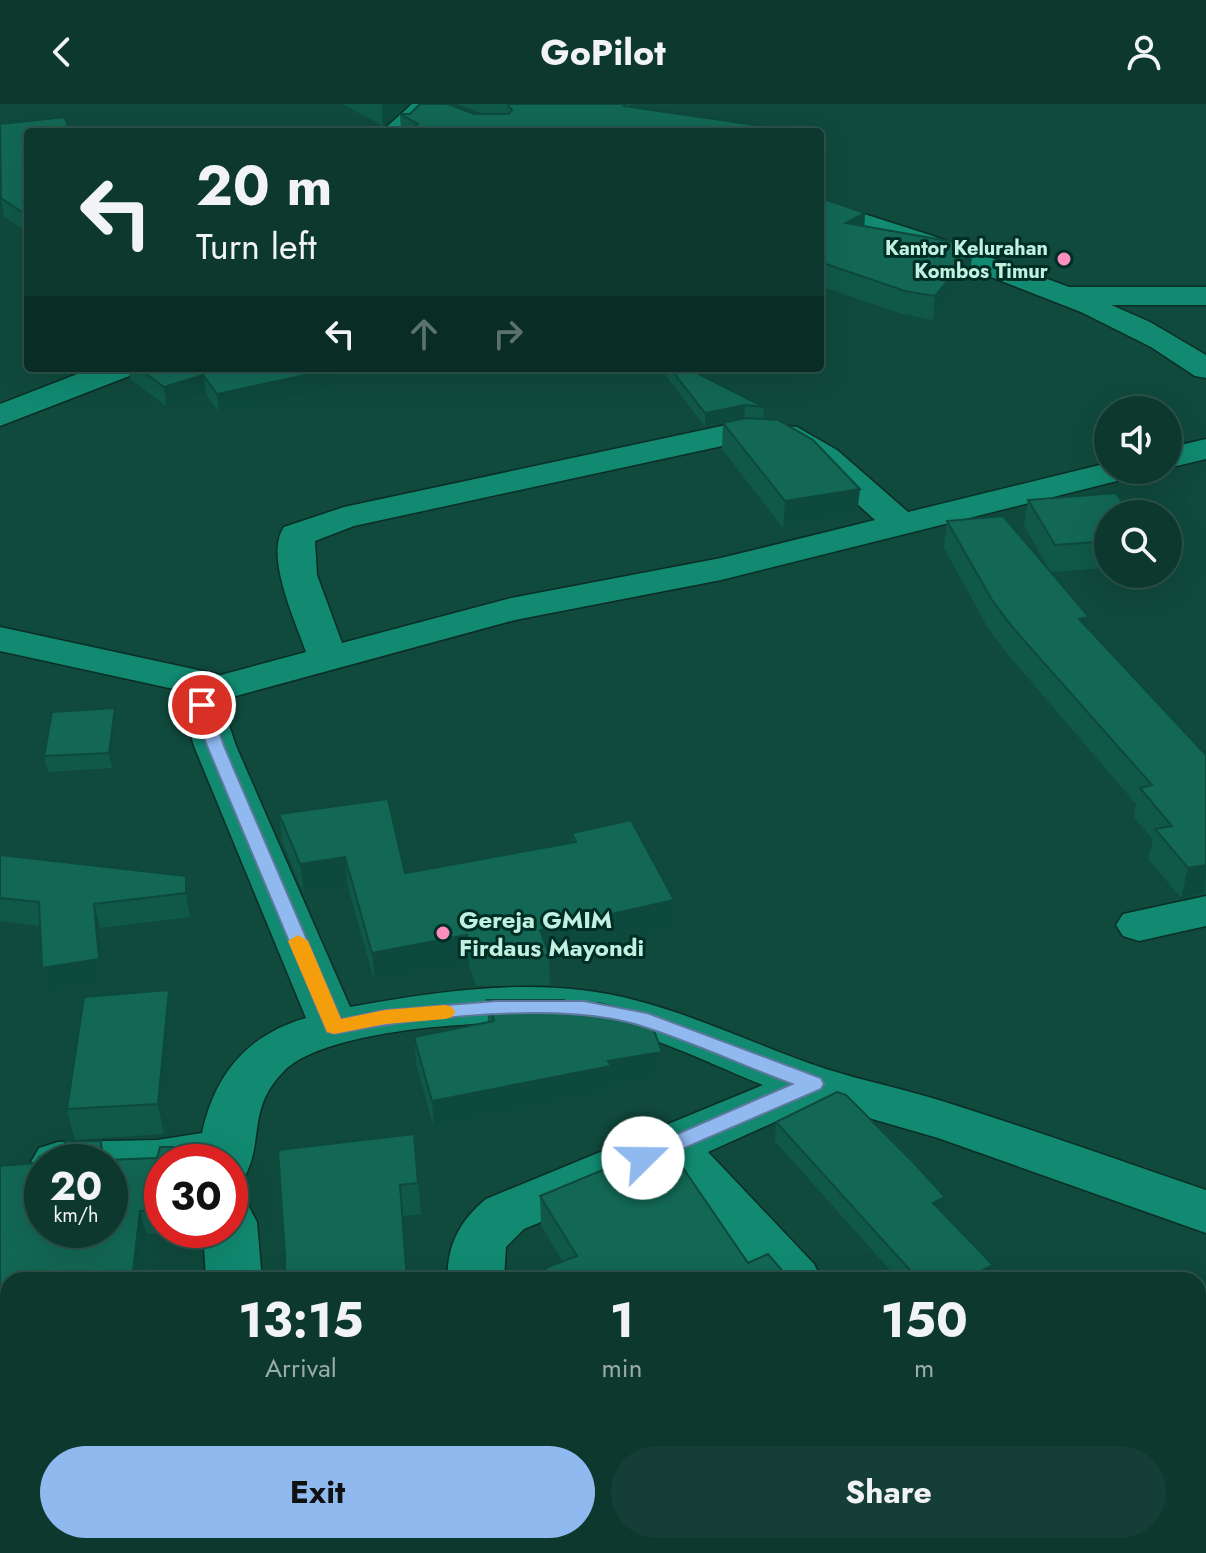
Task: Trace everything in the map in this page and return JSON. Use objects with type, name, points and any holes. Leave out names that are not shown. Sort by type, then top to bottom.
[{"type":"street","points":[[399,128],[428,104],[455,115]]},
{"type":"street","points":[[824,209],[932,244],[1070,296],[1178,348],[1206,369]]},
{"type":"street","points":[[1070,296],[1206,296]]},
{"type":"street","points":[[0,416],[111,372]]},
{"type":"street","points":[[328,658],[298,575],[297,535],[344,518],[745,431],[785,434],[825,457],[901,524]]},
{"type":"street","points":[[1182,455],[1206,449]]},
{"type":"street","points":[[334,1027],[215,746],[202,705],[222,687],[511,609],[721,569],[1094,477]]},
{"type":"street","points":[[0,639],[222,687]]},
{"type":"street","points":[[1139,925],[1206,911]]},
{"type":"street","points":[[227,1144],[233,1108],[255,1072],[279,1048],[334,1027],[385,1017],[480,1009],[584,1008],[640,1018],[813,1084],[920,1113],[1206,1212]]},
{"type":"street","points":[[476,1272],[477,1245],[485,1229],[505,1214],[813,1084]]},
{"type":"street","points":[[671,1146],[787,1272]]},
{"type":"street","points":[[232,1248],[233,1272]]},
{"type":"building","points":[[420,104],[448,104],[474,114],[509,114],[512,110],[507,104],[626,104],[624,106],[777,128],[411,128],[418,124],[400,114],[410,114]]},
{"type":"building","points":[[65,117],[68,128],[24,128],[24,213],[1,198],[0,124]]},
{"type":"building","points":[[824,199],[865,213],[846,223],[954,242],[973,250],[935,296],[905,291],[824,263]]},
{"type":"building","points":[[143,372],[320,372],[217,394],[203,375],[164,387]]},
{"type":"building","points":[[673,372],[695,372],[764,407],[745,405],[705,413]]},
{"type":"building","points":[[746,418],[778,420],[813,440],[860,489],[785,501],[723,423]]},
{"type":"building","points":[[1116,493],[1121,500],[1094,500],[1094,542],[1055,545],[1028,500]]},
{"type":"building","points":[[1003,516],[1089,617],[1079,619],[1206,755],[1206,865],[1188,868],[1155,829],[1172,826],[1140,788],[1152,785],[1014,629],[992,600],[947,521]]},
{"type":"building","points":[[115,708],[109,753],[44,756],[52,712]]},
{"type":"building","points":[[388,799],[405,873],[576,842],[572,833],[631,820],[674,900],[540,930],[549,955],[474,956],[467,935],[372,953],[345,857],[300,864],[279,814]]},
{"type":"building","points":[[0,855],[186,876],[186,893],[94,904],[99,959],[42,968],[39,902],[0,898]]},
{"type":"building","points":[[169,990],[158,1104],[67,1109],[84,997]]},
{"type":"building","points":[[487,1000],[564,1000],[567,1009],[599,1003],[648,1015],[662,1052],[608,1061],[611,1066],[432,1101],[414,1037],[494,1021]]},
{"type":"building","points":[[837,1092],[846,1095],[945,1197],[933,1203],[993,1265],[979,1272],[912,1272],[776,1122]]},
{"type":"building","points":[[414,1134],[418,1183],[400,1185],[406,1272],[285,1272],[278,1150]]},
{"type":"building","points":[[65,1141],[101,1141],[101,1144],[65,1144]]},
{"type":"building","points":[[663,1145],[681,1165],[748,1263],[768,1254],[783,1272],[547,1272],[545,1268],[577,1256],[540,1196]]},
{"type":"building","points":[[144,1158],[144,1211],[140,1211],[133,1272],[0,1272],[0,1166],[24,1164],[24,1248],[128,1248],[128,1159]]},
{"type":"slow traffic","points":[[298,941],[334,1027],[385,1017],[445,1012]]},
{"type":"place","name":"Kantor Kelurahan Kombos Timur","points":[[1064,259]]},
{"type":"place","name":"Gereja GMIM Firdaus Mayondi","points":[[443,933]]},
{"type":"route","points":[[202,705],[215,746],[334,1027],[385,1017],[496,1008],[584,1008],[640,1018],[813,1084],[643,1158]]}]
